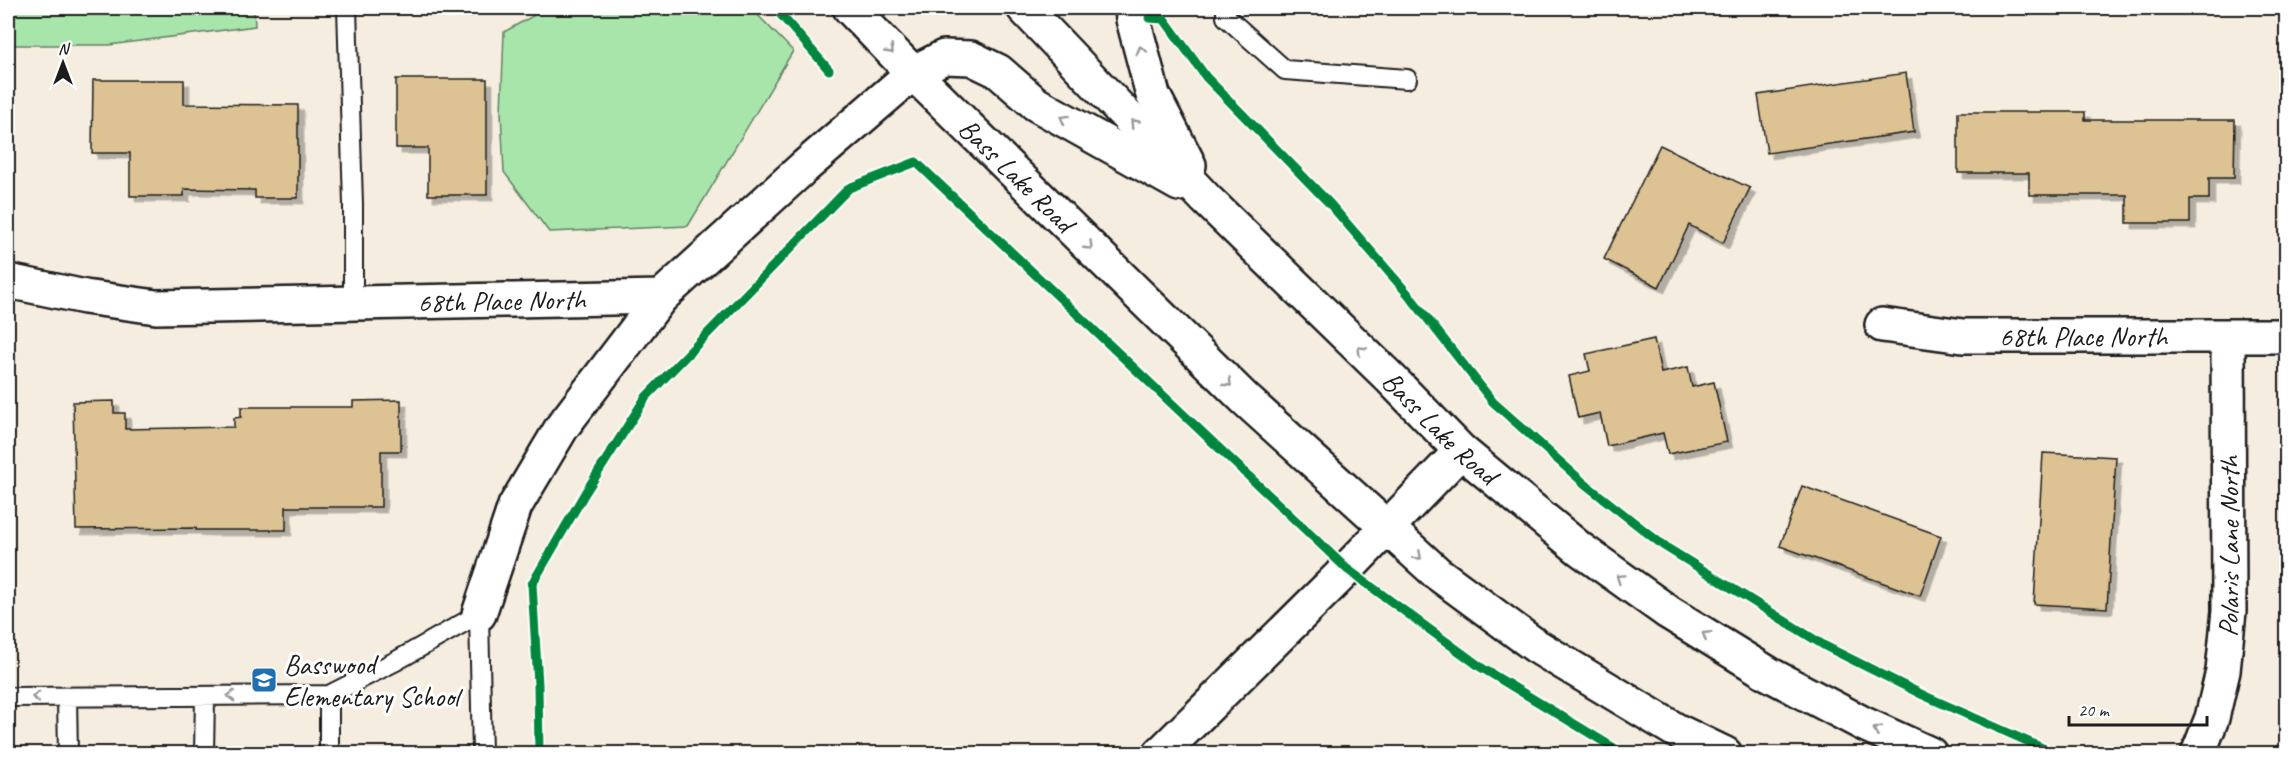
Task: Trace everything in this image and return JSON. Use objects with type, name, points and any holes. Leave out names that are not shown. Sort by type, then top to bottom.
[{"type":"main road","name":"Bass Lake Road","points":[[850,8],[913,73],[1246,400],[1437,573],[1536,645],[1677,731],[1725,753]]},
{"type":"main road","name":"Bass Lake Road","points":[[1024,8],[1206,199],[1391,379],[1461,451],[1580,549],[1668,612],[1769,674],[1864,724],[1930,753]]},
{"type":"main road","points":[[1132,8],[1154,95],[1206,199]]},
{"type":"main road","points":[[478,614],[515,506],[562,427],[662,297],[803,168],[913,73],[944,57],[971,58],[998,71],[1036,104],[1206,199]]},
{"type":"main road","name":"68th Place North","points":[[8,281],[85,297],[156,308],[662,297]]},
{"type":"main road","name":"68th Place North","points":[[1882,325],[1975,336],[2286,336]]},
{"type":"main road","name":"Polaris Lane North","points":[[2198,753],[2212,718],[2223,671],[2229,611],[2228,337]]},
{"type":"main road","points":[[1160,753],[1347,569],[1461,451]]},
{"type":"lane","points":[[347,8],[353,204],[353,304]]},
{"type":"lane","points":[[1226,8],[1226,17],[1285,70],[1407,79]]},
{"type":"lane","points":[[8,697],[329,695],[396,661],[478,614],[482,753]]},
{"type":"lane","points":[[329,695],[329,753]]},
{"type":"lane","points":[[204,753],[205,696]]},
{"type":"lane","points":[[67,697],[68,753]]},
{"type":"green space","points":[[8,8],[254,8],[255,26],[109,45],[8,45]]},
{"type":"green space","points":[[547,8],[751,8],[793,51],[688,226],[549,232],[504,172],[501,112],[504,32]]},
{"type":"building","points":[[1906,73],[1914,132],[1767,153],[1758,95]]},
{"type":"building","points":[[396,79],[487,79],[487,195],[428,195],[428,148],[396,148]]},
{"type":"building","points":[[93,80],[184,80],[184,104],[298,105],[298,198],[255,198],[255,190],[184,189],[184,196],[130,196],[130,153],[92,153]]},
{"type":"building","points":[[1958,112],[2085,112],[2085,120],[2235,120],[2234,178],[2209,178],[2209,199],[2190,199],[2190,223],[2127,223],[2127,195],[2029,195],[2029,173],[1958,173]]},
{"type":"building","points":[[1660,145],[1750,188],[1723,243],[1689,225],[1659,287],[1604,259]]},
{"type":"building","points":[[1654,339],[1661,373],[1688,367],[1692,387],[1714,382],[1727,442],[1668,454],[1663,433],[1607,446],[1600,413],[1578,418],[1569,376],[1590,371],[1586,354]]},
{"type":"building","points":[[401,400],[401,451],[381,451],[381,507],[286,507],[286,530],[76,529],[73,402],[114,401],[114,413],[125,413],[125,429],[234,427],[234,418],[241,417],[241,407],[353,407],[353,401]]},
{"type":"building","points":[[2043,453],[2116,457],[2107,608],[2034,604]]},
{"type":"building","points":[[1802,486],[1941,536],[1920,596],[1780,546]]},
{"type":"cycle path","points":[[775,8],[829,70]]},
{"type":"cycle path","points":[[1149,18],[1164,19],[1206,77],[1330,204],[1408,294],[1493,402],[1585,484],[1664,546],[1825,646],[1923,695],[2056,754]]},
{"type":"cycle path","points":[[539,754],[538,685],[532,584],[585,493],[646,397],[849,188],[916,162],[1347,569],[1482,668],[1624,754]]},
{"type":"place","name":"Basswood Elementary School","points":[[264,680]]}]
